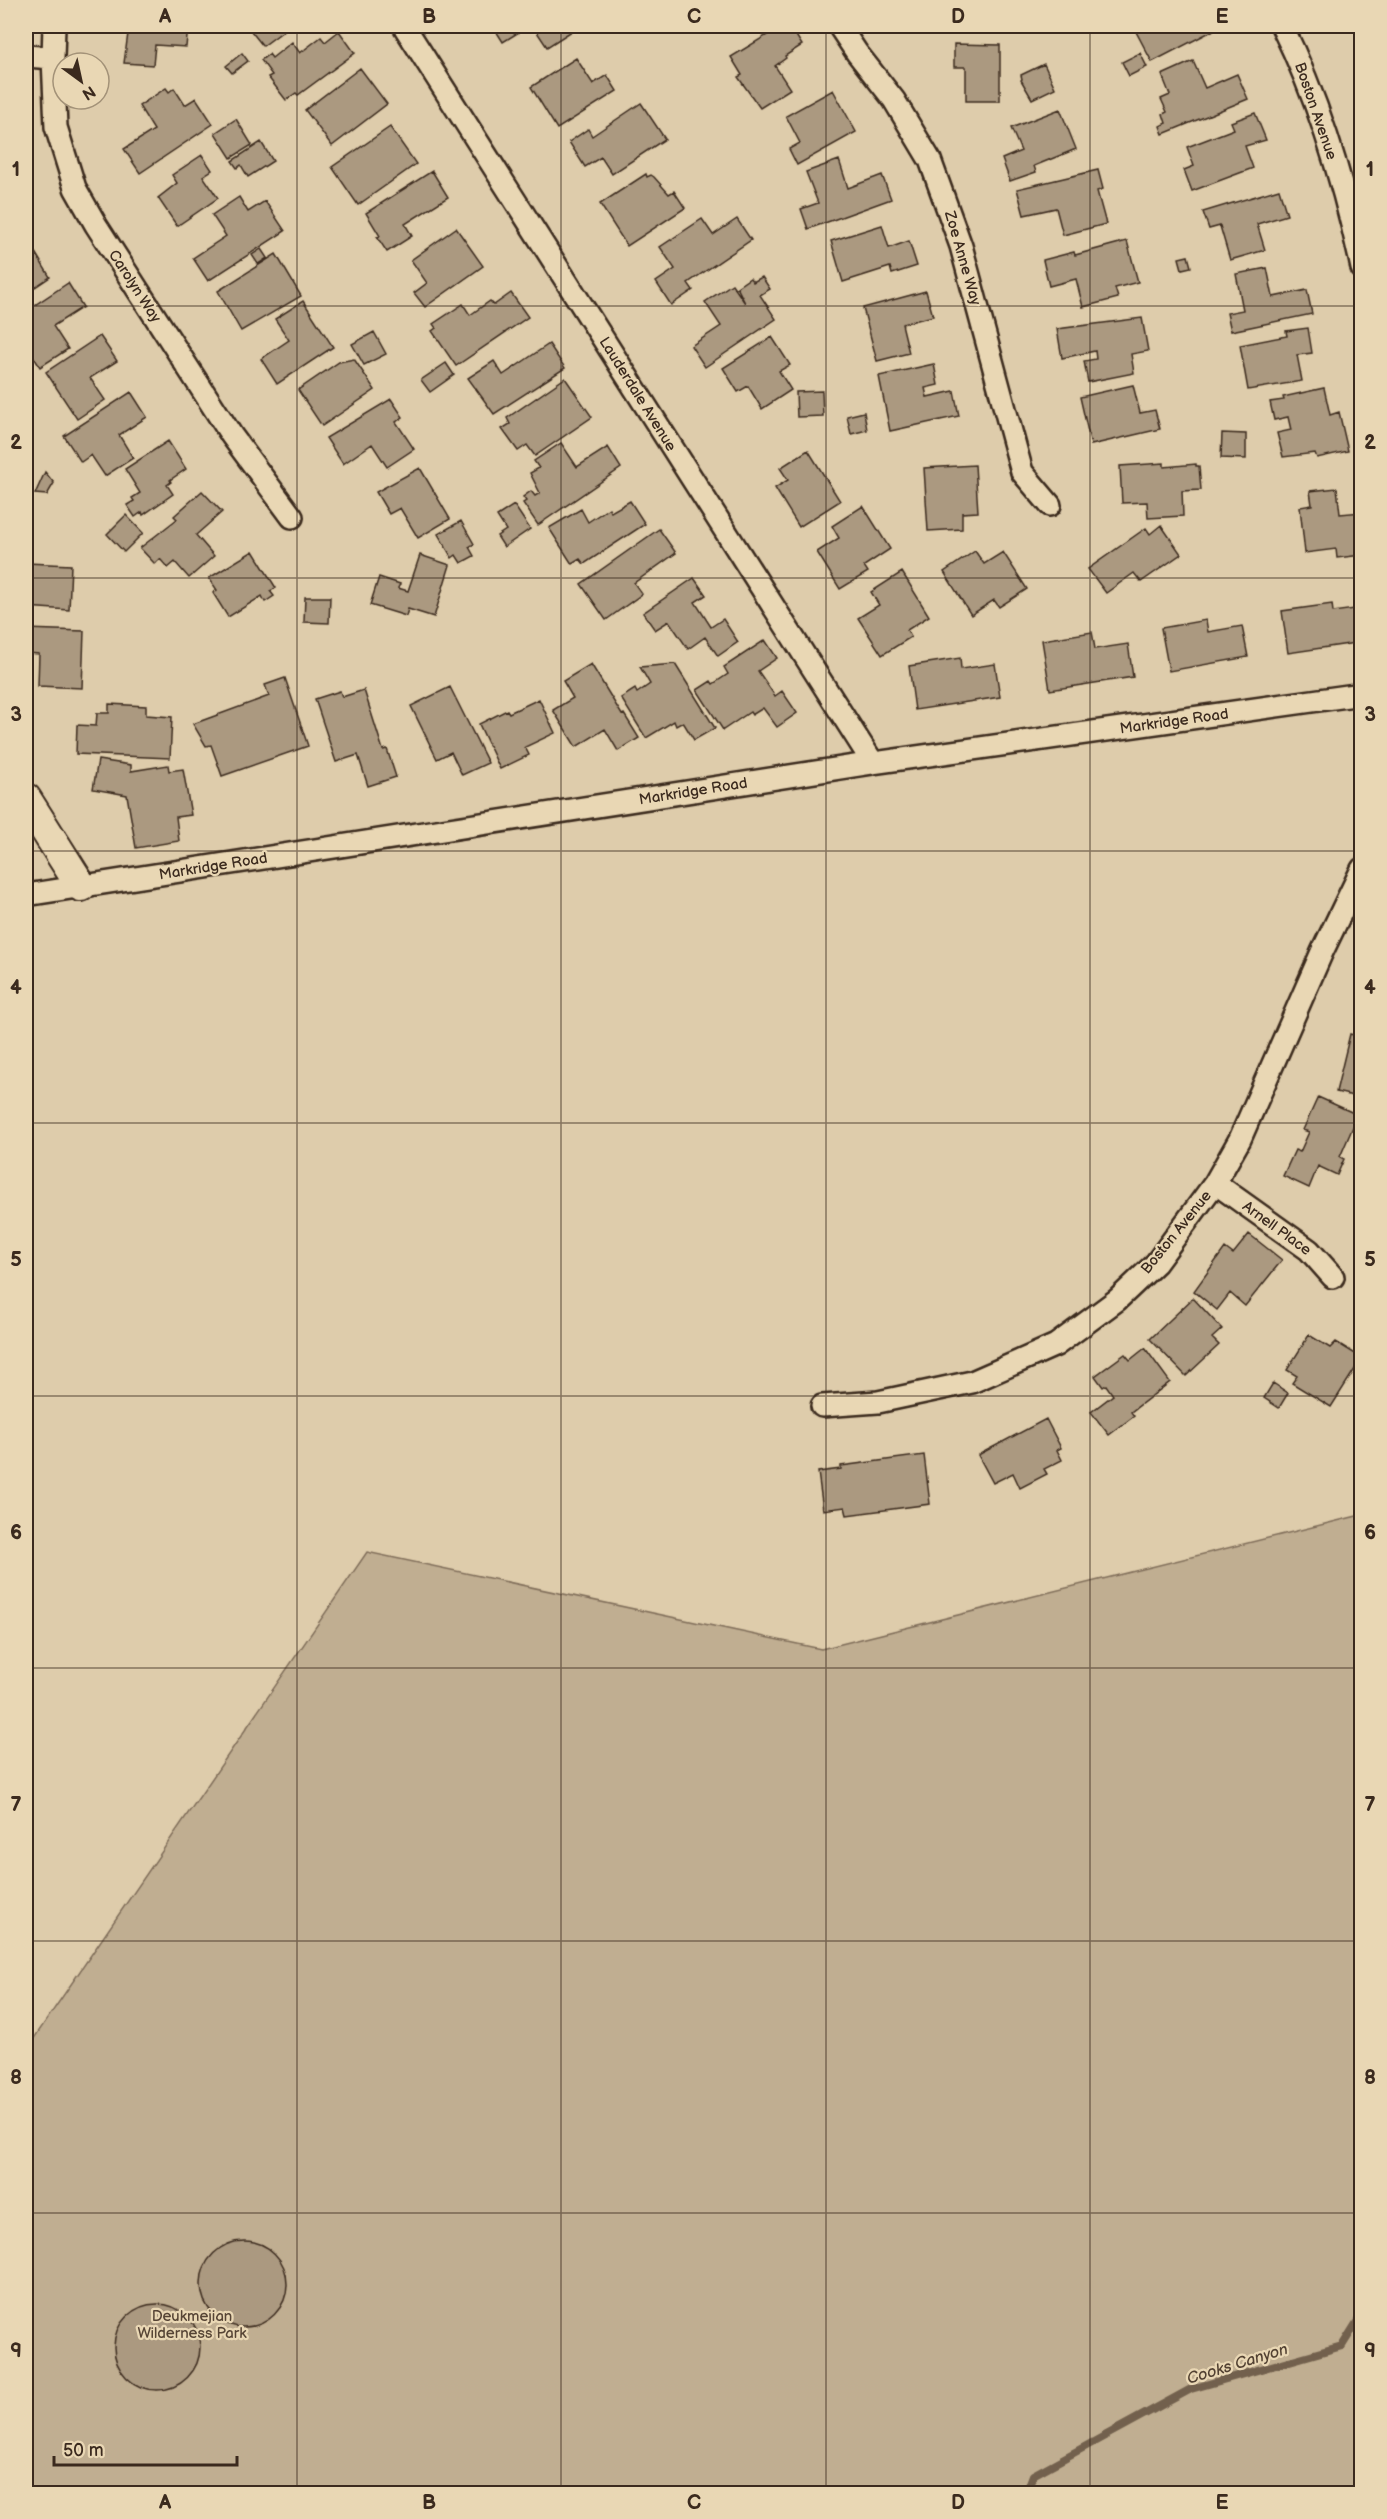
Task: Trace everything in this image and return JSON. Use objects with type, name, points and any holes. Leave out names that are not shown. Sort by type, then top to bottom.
[{"type":"street","name":"Carolyn Way","points":[[53,51],[54,26]]},
{"type":"street","name":"Lauderdale Avenue","points":[[404,26],[873,763]]},
{"type":"street","name":"Zoe Anne Way","points":[[839,26],[894,100],[930,160],[961,246],[1022,472],[1050,505]]},
{"type":"street","name":"Boston Avenue","points":[[1282,26],[1306,74],[1321,119],[1349,211],[1362,268]]},
{"type":"street","points":[[26,56],[51,58]]},
{"type":"street","name":"Carolyn Way","points":[[55,111],[56,127],[75,188],[96,225],[232,436],[292,517]]},
{"type":"street","name":"Markridge Road","points":[[26,895],[873,763],[1362,694]]},
{"type":"street","points":[[26,799],[81,886]]},
{"type":"street","name":"Boston Avenue","points":[[822,1406],[878,1402],[972,1382],[1056,1345],[1117,1300],[1155,1263],[1215,1183],[1240,1139],[1322,952],[1362,869]]},
{"type":"street","name":"Arnell Place","points":[[1215,1183],[1309,1250],[1333,1277]]},
{"type":"green space","name":"Deukmejian Wilderness Park","points":[[1361,1515],[1361,2493],[26,2493],[26,2050],[367,1552],[821,1649]]},
{"type":"building","points":[[129,26],[188,26],[186,47],[155,45],[153,65],[124,63]]},
{"type":"building","points":[[247,26],[290,26],[263,46]]},
{"type":"building","points":[[493,26],[529,26],[503,42]]},
{"type":"building","points":[[533,26],[573,26],[575,29],[547,47]]},
{"type":"building","points":[[782,26],[790,26],[802,45],[775,66],[790,89],[760,108],[738,77],[742,75],[731,57]]},
{"type":"building","points":[[1133,26],[1211,26],[1214,30],[1152,62]]},
{"type":"building","points":[[339,31],[355,53],[298,95],[296,93],[286,100],[268,77],[272,75],[261,60],[269,54],[272,58],[292,42],[300,53],[321,37],[325,42]]},
{"type":"building","points":[[954,44],[1000,45],[1000,101],[966,101],[966,67],[954,67]]},
{"type":"building","points":[[242,53],[248,61],[232,73],[226,66]]},
{"type":"building","points":[[1140,53],[1147,67],[1129,76],[1122,62]]},
{"type":"building","points":[[576,58],[593,84],[607,75],[617,91],[557,129],[531,87]]},
{"type":"building","points":[[1193,61],[1205,88],[1237,74],[1248,99],[1163,134],[1160,126],[1166,123],[1163,114],[1167,112],[1161,99],[1170,95],[1162,75]]},
{"type":"building","points":[[1044,64],[1055,88],[1032,99],[1021,80],[1021,75]]},
{"type":"building","points":[[360,68],[387,104],[332,146],[305,110]]},
{"type":"building","points":[[166,88],[169,92],[174,88],[185,105],[196,98],[213,124],[140,173],[124,149],[154,130],[139,106]]},
{"type":"building","points":[[833,90],[856,132],[797,165],[789,149],[800,143],[786,116]]},
{"type":"building","points":[[641,103],[665,139],[612,174],[601,157],[585,167],[569,142],[588,129],[592,136]]},
{"type":"building","points":[[1060,109],[1076,149],[1034,166],[1036,172],[1010,181],[1002,159],[1021,151],[1011,128]]},
{"type":"building","points":[[1255,113],[1266,140],[1245,146],[1253,168],[1192,191],[1184,170],[1194,166],[1187,147],[1234,129],[1231,122]]},
{"type":"building","points":[[236,119],[252,145],[231,158],[215,133]]},
{"type":"building","points":[[390,127],[416,164],[358,205],[332,167]]},
{"type":"building","points":[[261,142],[273,161],[248,177],[241,165],[237,168],[232,161]]},
{"type":"building","points":[[202,155],[212,170],[203,176],[218,198],[177,226],[158,198],[177,183],[172,175]]},
{"type":"building","points":[[839,160],[848,188],[882,175],[891,199],[808,229],[801,209],[818,203],[806,172]]},
{"type":"building","points":[[1098,170],[1103,189],[1097,191],[1106,224],[1063,235],[1056,208],[1024,215],[1017,189]]},
{"type":"building","points":[[432,171],[448,197],[405,224],[412,236],[387,252],[366,213]]},
{"type":"building","points":[[646,174],[647,177],[651,175],[654,177],[669,194],[674,191],[685,208],[627,246],[600,204]]},
{"type":"building","points":[[1279,189],[1287,215],[1257,224],[1265,250],[1230,260],[1220,226],[1209,229],[1203,212]]},
{"type":"building","points":[[239,197],[248,212],[265,201],[285,231],[208,281],[193,258],[226,236],[212,215]]},
{"type":"building","points":[[702,219],[713,235],[737,219],[751,240],[688,283],[693,290],[671,305],[656,282],[675,269],[660,247]]},
{"type":"building","points":[[882,225],[889,248],[909,241],[917,266],[892,274],[890,267],[843,282],[831,241]]},
{"type":"building","points":[[456,228],[483,266],[425,307],[414,293],[427,283],[411,260]]},
{"type":"building","points":[[26,240],[50,277],[26,293]]},
{"type":"building","points":[[1127,241],[1138,282],[1115,288],[1118,298],[1083,307],[1076,279],[1049,286],[1043,260],[1074,252],[1075,255]]},
{"type":"building","points":[[261,249],[267,258],[258,264],[252,255]]},
{"type":"building","points":[[276,254],[301,296],[241,331],[218,291]]},
{"type":"building","points":[[1188,256],[1191,267],[1182,269],[1179,258]]},
{"type":"building","points":[[1267,268],[1273,297],[1307,290],[1312,314],[1231,331],[1227,313],[1243,310],[1236,274]]},
{"type":"building","points":[[762,277],[770,289],[760,295],[776,319],[705,367],[691,346],[721,326],[705,302],[732,284],[745,303],[737,287],[750,278],[753,282]]},
{"type":"building","points":[[68,283],[83,307],[53,326],[68,349],[40,367],[28,348],[26,350],[26,311]]},
{"type":"building","points":[[926,291],[933,316],[902,324],[909,353],[877,361],[863,308]]},
{"type":"building","points":[[511,293],[528,317],[456,366],[432,331],[436,328],[433,324],[463,304],[470,315],[490,301],[494,305]]},
{"type":"building","points":[[303,301],[333,347],[277,384],[261,359],[289,340],[275,319]]},
{"type":"building","points":[[1142,318],[1148,351],[1131,354],[1134,373],[1088,382],[1084,361],[1096,359],[1095,351],[1062,358],[1057,329]]},
{"type":"building","points":[[1308,328],[1312,353],[1297,355],[1302,381],[1248,390],[1240,345],[1287,336],[1286,331]]},
{"type":"building","points":[[374,332],[386,354],[364,365],[352,344]]},
{"type":"building","points":[[100,336],[117,361],[90,378],[105,400],[77,419],[46,372]]},
{"type":"building","points":[[772,337],[790,365],[779,371],[791,390],[762,409],[748,386],[738,392],[723,368]]},
{"type":"building","points":[[549,344],[565,368],[494,414],[468,378],[494,361],[503,375]]},
{"type":"building","points":[[354,359],[375,390],[322,426],[298,390],[339,362]]},
{"type":"building","points":[[446,363],[454,375],[430,392],[421,380]]},
{"type":"building","points":[[934,364],[938,385],[925,388],[927,397],[954,391],[959,416],[890,431],[879,376]]},
{"type":"building","points":[[565,378],[592,417],[535,456],[527,445],[518,451],[502,429],[510,424],[507,418]]},
{"type":"building","points":[[1133,385],[1140,413],[1155,410],[1160,429],[1091,445],[1080,397]]},
{"type":"building","points":[[1324,388],[1330,415],[1339,412],[1348,451],[1317,458],[1315,453],[1283,457],[1277,433],[1291,430],[1288,417],[1274,420],[1270,402]]},
{"type":"building","points":[[822,391],[823,416],[797,417],[796,392]]},
{"type":"building","points":[[131,392],[147,417],[119,435],[133,458],[105,476],[91,455],[81,462],[64,436]]},
{"type":"building","points":[[391,399],[403,417],[396,422],[414,449],[387,467],[372,444],[343,464],[326,438]]},
{"type":"building","points":[[864,412],[867,430],[851,434],[847,416]]},
{"type":"building","points":[[1222,433],[1246,434],[1246,459],[1221,458]]},
{"type":"building","points":[[168,441],[186,469],[170,480],[171,482],[167,485],[173,494],[143,515],[142,512],[135,517],[127,505],[134,501],[132,498],[140,493],[125,469]]},
{"type":"building","points":[[561,443],[577,467],[608,447],[621,468],[538,525],[523,503],[526,501],[523,497],[531,491],[535,496],[540,493],[530,473],[539,468],[534,461]]},
{"type":"building","points":[[808,450],[840,501],[799,527],[775,488],[788,480],[780,468]]},
{"type":"building","points":[[1164,463],[1164,467],[1196,464],[1199,466],[1201,490],[1182,491],[1183,516],[1148,518],[1147,502],[1122,503],[1120,466]]},
{"type":"building","points":[[975,465],[978,512],[962,513],[962,529],[928,531],[924,468]]},
{"type":"building","points":[[420,468],[450,519],[418,538],[400,508],[389,514],[376,492]]},
{"type":"building","points":[[45,472],[54,483],[47,495],[35,494]]},
{"type":"building","points":[[1337,488],[1340,514],[1362,512],[1362,555],[1337,558],[1336,549],[1305,553],[1300,507],[1312,505],[1310,491]]},
{"type":"building","points":[[202,491],[222,512],[196,535],[214,556],[189,578],[175,562],[168,568],[160,559],[155,564],[140,548],[177,519],[174,516]]},
{"type":"building","points":[[630,501],[645,524],[584,564],[580,559],[572,564],[549,528],[581,509],[588,522],[609,508],[611,512]]},
{"type":"building","points":[[514,505],[530,529],[504,547],[497,536],[506,530],[497,516]]},
{"type":"building","points":[[863,506],[890,549],[864,566],[868,572],[840,589],[817,552],[839,538],[832,526]]},
{"type":"building","points":[[126,515],[143,533],[124,552],[107,534]]},
{"type":"building","points":[[461,521],[474,544],[469,547],[474,556],[461,563],[456,555],[452,558],[438,534]]},
{"type":"building","points":[[1161,525],[1181,554],[1141,582],[1134,573],[1106,593],[1088,569],[1146,528],[1150,534]]},
{"type":"building","points":[[659,529],[676,553],[634,583],[642,594],[606,620],[581,584]]},
{"type":"building","points":[[253,551],[276,588],[270,591],[274,596],[265,602],[262,596],[228,617],[213,593],[217,590],[209,578]]},
{"type":"building","points":[[975,551],[984,564],[1003,552],[1027,589],[999,607],[994,600],[971,615],[944,572]]},
{"type":"building","points":[[420,555],[450,565],[434,617],[408,609],[406,616],[370,605],[379,577],[400,584],[398,588],[408,591]]},
{"type":"building","points":[[26,563],[71,565],[69,610],[26,607]]},
{"type":"building","points":[[902,572],[929,616],[907,630],[911,637],[882,655],[858,618],[879,605],[871,592]]},
{"type":"building","points":[[694,578],[706,595],[695,602],[711,627],[723,619],[738,642],[718,656],[705,637],[688,649],[669,621],[655,630],[643,613]]},
{"type":"building","points":[[305,597],[330,597],[329,623],[304,622]]},
{"type":"building","points":[[1332,604],[1333,612],[1362,608],[1362,642],[1288,653],[1282,611]]},
{"type":"building","points":[[1206,620],[1208,632],[1242,626],[1248,657],[1169,671],[1161,628]]},
{"type":"building","points":[[26,629],[84,631],[82,688],[38,686],[39,654],[26,653]]},
{"type":"building","points":[[1092,632],[1095,649],[1128,644],[1133,677],[1050,690],[1042,640]]},
{"type":"building","points":[[765,640],[777,658],[758,671],[775,696],[782,691],[797,713],[777,727],[763,708],[752,715],[750,712],[723,730],[697,690],[711,681],[713,684],[728,674],[724,667]]},
{"type":"building","points":[[960,658],[961,669],[995,664],[1000,697],[915,710],[909,666]]},
{"type":"building","points":[[591,664],[639,738],[618,751],[605,729],[576,747],[553,710],[573,698],[563,681]]},
{"type":"building","points":[[675,664],[715,728],[694,740],[683,722],[676,726],[674,721],[646,738],[621,698],[635,689],[637,693],[650,684],[640,667]]},
{"type":"building","points":[[285,678],[308,746],[222,776],[211,745],[206,746],[193,724],[269,696],[265,685]]},
{"type":"building","points":[[450,687],[488,763],[462,775],[451,752],[437,759],[411,706]]},
{"type":"building","points":[[364,690],[383,750],[387,749],[396,777],[368,786],[358,755],[336,762],[315,699],[340,691],[342,697]]},
{"type":"building","points":[[539,699],[555,733],[525,747],[529,755],[500,769],[479,724],[507,710],[509,713]]},
{"type":"building","points":[[109,704],[146,706],[146,715],[172,717],[170,758],[76,754],[77,725],[96,726],[97,713],[109,713]]},
{"type":"building","points":[[98,760],[131,765],[131,771],[168,765],[169,771],[183,769],[191,815],[176,817],[179,841],[136,848],[127,795],[93,789]]},
{"type":"building","points":[[1350,1034],[1362,1037],[1362,1098],[1336,1092]]},
{"type":"building","points":[[1318,1097],[1358,1115],[1340,1157],[1344,1159],[1337,1175],[1318,1166],[1309,1188],[1283,1176],[1295,1150],[1300,1152],[1309,1132],[1303,1130]]},
{"type":"building","points":[[1249,1234],[1282,1260],[1245,1306],[1230,1293],[1217,1310],[1194,1291],[1225,1248],[1233,1254]]},
{"type":"building","points":[[1193,1298],[1222,1329],[1212,1338],[1219,1345],[1186,1376],[1150,1339]]},
{"type":"building","points":[[1309,1335],[1330,1348],[1336,1342],[1362,1358],[1331,1407],[1292,1383],[1297,1376],[1287,1370]]},
{"type":"building","points":[[1145,1348],[1170,1382],[1131,1412],[1134,1416],[1109,1435],[1091,1412],[1113,1395],[1095,1376],[1125,1354],[1130,1360]]},
{"type":"building","points":[[1273,1383],[1288,1393],[1279,1408],[1264,1398]]},
{"type":"building","points":[[1046,1419],[1061,1448],[1057,1450],[1062,1460],[1044,1469],[1047,1474],[1020,1488],[1013,1473],[993,1483],[978,1455]]},
{"type":"building","points":[[924,1455],[930,1504],[847,1515],[845,1507],[823,1510],[818,1472],[841,1469],[841,1466]]},
{"type":"building","points":[[244,2241],[268,2248],[280,2260],[287,2284],[280,2308],[268,2320],[244,2327],[220,2320],[208,2308],[201,2284],[208,2260],[220,2248]]},
{"type":"building","points":[[157,2304],[181,2311],[193,2323],[200,2347],[193,2371],[181,2383],[157,2390],[133,2383],[121,2371],[114,2347],[121,2323],[133,2311]]},
{"type":"waterway","name":"Cooks Canyon","points":[[1026,2494],[1033,2475],[1191,2389],[1342,2346],[1362,2314]]}]
